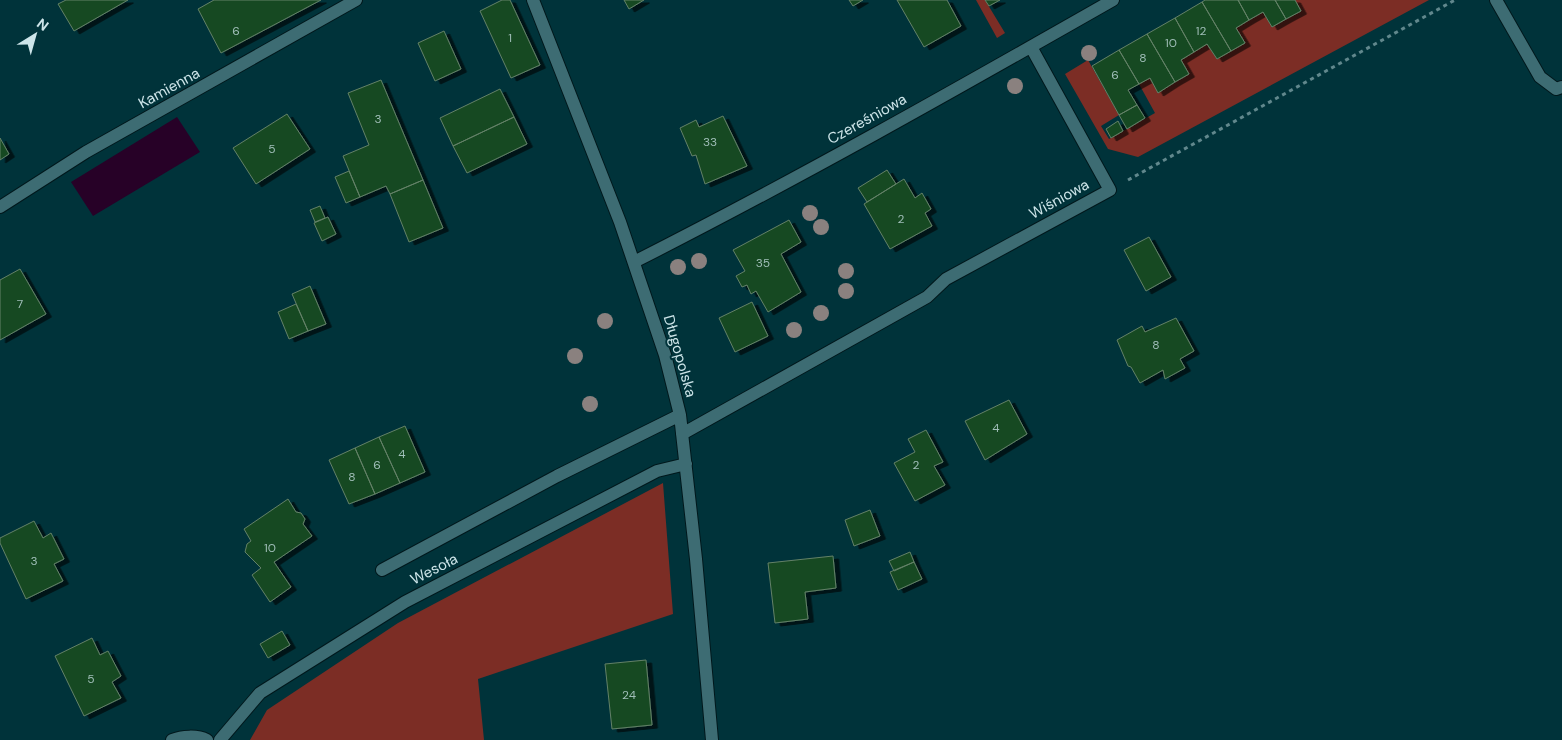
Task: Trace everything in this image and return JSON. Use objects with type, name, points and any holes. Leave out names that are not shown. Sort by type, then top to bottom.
[{"type":"street","name":"Kamienna","points":[[0,207],[86,152],[356,0]]},
{"type":"street","name":"Długopolska","points":[[533,0],[634,262],[665,355],[680,415],[712,740]]},
{"type":"street","name":"Czereśniowa","points":[[634,262],[714,221],[1032,47],[1113,0]]},
{"type":"street","points":[[1496,0],[1540,77],[1559,88]]},
{"type":"street","points":[[1032,47],[1110,190]]},
{"type":"street","name":"Wiśniowa","points":[[682,434],[927,297],[946,279],[1110,190]]},
{"type":"street","points":[[382,570],[557,476],[680,415]]},
{"type":"street","name":"Wesoła","points":[[220,740],[260,693],[405,602],[657,471],[686,464]]},
{"type":"street","points":[[172,740],[179,737],[202,737],[207,740]]},
{"type":"path","name":"Wiśniowa","points":[[1110,190],[1455,0]]},
{"type":"shaded area","points":[[976,0],[985,0],[1005,33],[997,38]]},
{"type":"shaded area","points":[[1295,0],[1429,0],[1138,157],[1108,149],[1065,74],[1088,60],[1119,115],[1101,126],[1109,139],[1155,113],[1139,84],[1150,78],[1159,92],[1189,74],[1181,60],[1207,44],[1217,59],[1245,43],[1236,28],[1263,12],[1272,27],[1301,11]]},
{"type":"shaded area","points":[[177,117],[200,152],[93,216],[71,182]]},
{"type":"shaded area","points":[[663,483],[673,614],[478,679],[484,740],[250,740],[267,710],[398,623]]},
{"type":"building","points":[[66,0],[128,0],[74,31],[58,4]]},
{"type":"building","points":[[214,0],[321,0],[221,53],[198,9]]},
{"type":"building","points":[[502,0],[510,0],[540,65],[511,78],[480,11]]},
{"type":"building","points":[[624,0],[644,0],[629,9]]},
{"type":"building","points":[[849,0],[863,0],[853,6]]},
{"type":"building","points":[[897,0],[947,0],[961,26],[924,47]]},
{"type":"building","points":[[985,0],[1000,0],[989,6]]},
{"type":"building","points":[[1205,0],[1238,0],[1249,20],[1236,28],[1245,43],[1231,51],[1202,2]]},
{"type":"building","points":[[1238,0],[1275,0],[1286,19],[1272,27],[1263,12],[1249,20]]},
{"type":"building","points":[[1275,0],[1295,0],[1301,11],[1286,19]]},
{"type":"building","points":[[1202,2],[1231,51],[1217,59],[1207,44],[1194,52],[1175,18]]},
{"type":"building","points":[[1175,18],[1194,52],[1181,60],[1189,74],[1175,82],[1147,34]]},
{"type":"building","points":[[444,31],[461,69],[435,81],[418,43]]},
{"type":"building","points":[[1147,34],[1175,82],[1158,93],[1150,78],[1139,84],[1119,50]]},
{"type":"building","points":[[1119,50],[1139,84],[1128,90],[1137,105],[1119,115],[1092,66]]},
{"type":"building","points":[[381,80],[423,180],[390,194],[386,186],[360,197],[343,156],[369,145],[348,93]]},
{"type":"building","points":[[500,89],[514,117],[453,146],[440,118]]},
{"type":"building","points":[[1137,105],[1145,118],[1127,129],[1119,115]]},
{"type":"building","points":[[287,114],[310,149],[256,184],[233,148]]},
{"type":"building","points":[[723,116],[747,166],[705,184],[696,155],[692,156],[680,128],[696,120],[699,127]]},
{"type":"building","points":[[514,117],[527,144],[467,173],[453,146]]},
{"type":"building","points":[[1118,121],[1123,131],[1111,138],[1106,129]]},
{"type":"building","points":[[0,138],[9,154],[0,160]]},
{"type":"building","points":[[887,170],[896,184],[867,202],[858,188]]},
{"type":"building","points":[[349,171],[360,197],[346,203],[335,177]]},
{"type":"building","points":[[904,179],[915,198],[922,193],[931,209],[925,213],[932,226],[890,249],[864,204]]},
{"type":"building","points":[[423,180],[443,228],[409,242],[390,194]]},
{"type":"building","points":[[320,206],[325,218],[315,222],[310,210]]},
{"type":"building","points":[[328,217],[336,234],[322,241],[314,223]]},
{"type":"building","points":[[789,220],[801,242],[781,254],[801,292],[768,312],[756,291],[751,294],[747,285],[742,287],[736,276],[745,271],[733,250]]},
{"type":"building","points":[[1149,237],[1171,277],[1146,291],[1124,250]]},
{"type":"building","points":[[20,269],[46,314],[0,340],[0,280]]},
{"type":"building","points":[[310,286],[326,324],[308,331],[292,294]]},
{"type":"building","points":[[752,302],[768,336],[735,352],[719,318]]},
{"type":"building","points":[[296,304],[308,331],[289,339],[278,312]]},
{"type":"building","points":[[1176,318],[1194,351],[1180,359],[1185,368],[1165,379],[1163,370],[1140,383],[1131,367],[1128,366],[1117,340],[1142,326],[1145,332]]},
{"type":"building","points":[[1009,400],[1027,434],[985,460],[965,421]]},
{"type":"building","points":[[405,426],[425,472],[400,483],[379,437]]},
{"type":"building","points":[[926,430],[943,462],[934,466],[945,485],[915,501],[894,463],[915,452],[908,439]]},
{"type":"building","points":[[379,437],[400,483],[375,494],[355,448]]},
{"type":"building","points":[[355,448],[375,494],[349,504],[329,460]]},
{"type":"building","points":[[288,499],[296,512],[301,513],[305,519],[303,524],[312,536],[274,562],[291,587],[270,602],[252,575],[261,568],[245,552],[247,544],[251,541],[244,529]]},
{"type":"building","points":[[870,510],[880,536],[854,546],[845,520]]},
{"type":"building","points":[[34,521],[43,538],[51,533],[64,559],[54,564],[63,581],[26,599],[0,543],[0,538]]},
{"type":"building","points":[[910,552],[914,562],[894,571],[889,561]]},
{"type":"building","points":[[833,556],[836,588],[805,592],[808,619],[775,623],[768,563]]},
{"type":"building","points":[[914,562],[922,579],[898,590],[890,572]]},
{"type":"building","points":[[282,631],[290,645],[268,658],[260,644]]},
{"type":"building","points":[[92,638],[100,655],[108,651],[121,676],[112,682],[121,698],[84,716],[55,656]]},
{"type":"building","points":[[646,660],[652,725],[612,729],[605,664]]}]
